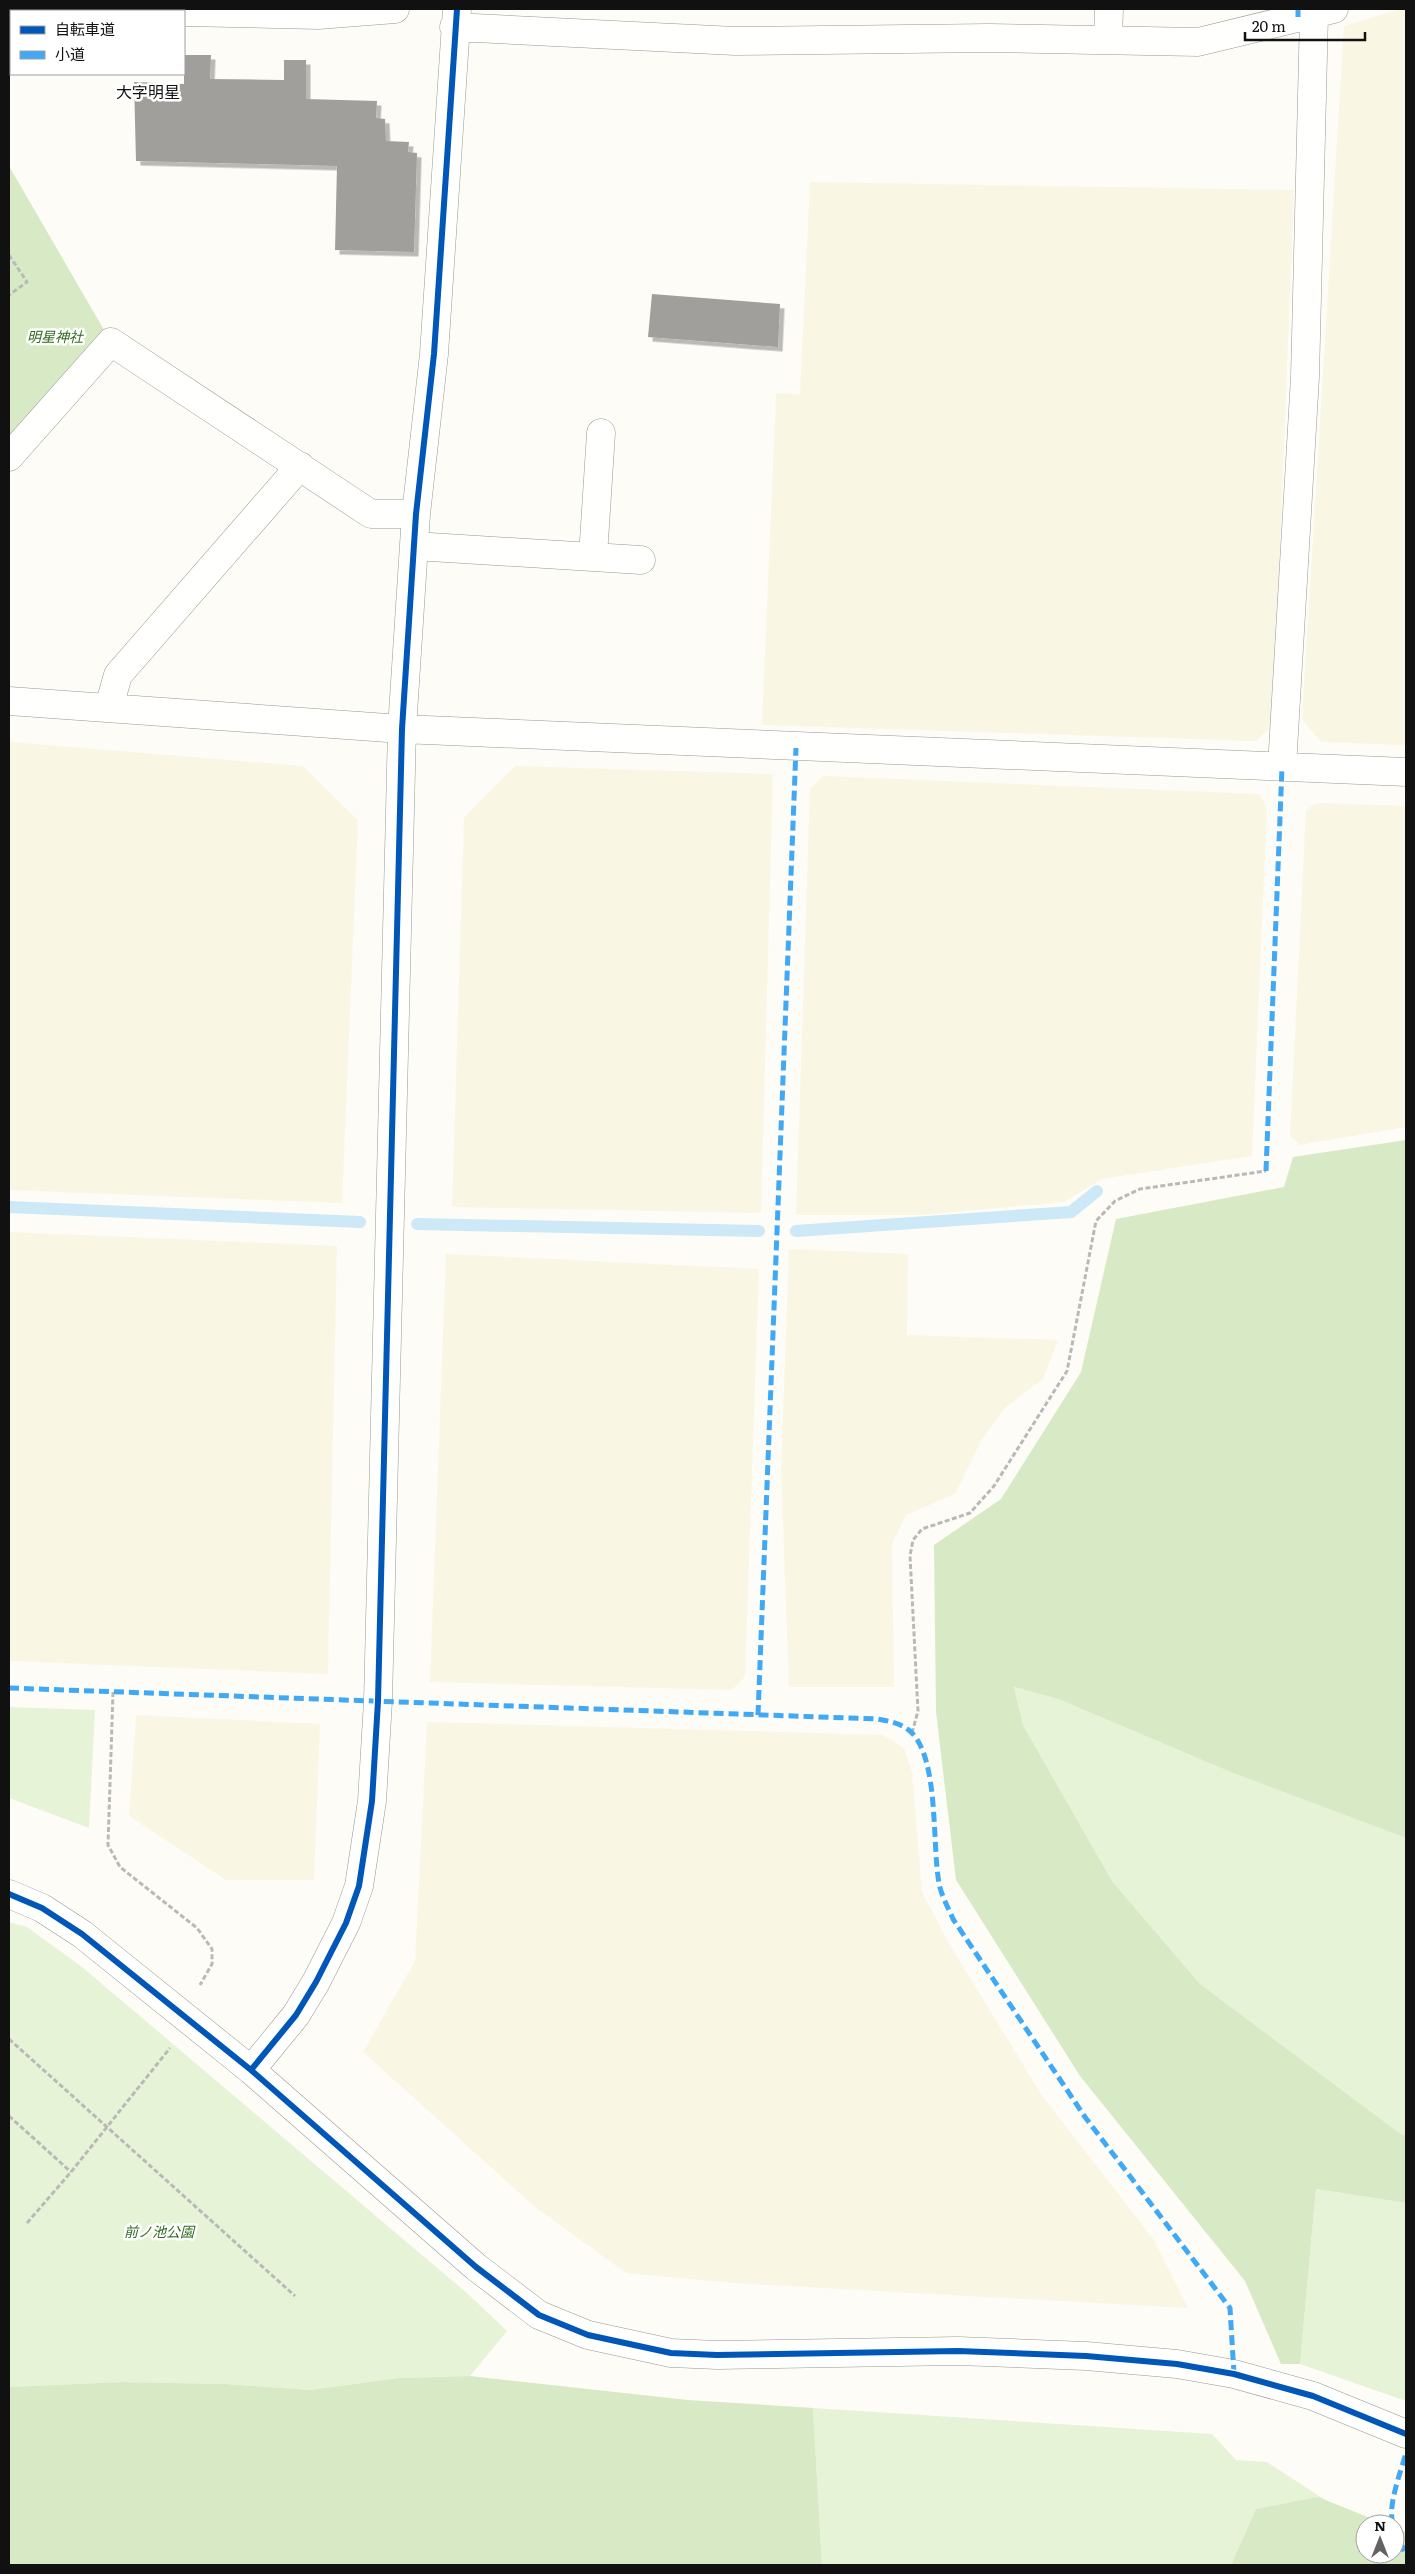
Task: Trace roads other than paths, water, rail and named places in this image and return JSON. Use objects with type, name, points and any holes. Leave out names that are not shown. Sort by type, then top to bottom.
[{"type":"street","points":[[12,9],[73,10]]},
{"type":"street","points":[[185,12],[318,15],[395,9]]},
{"type":"street","points":[[1108,40],[1109,9]]},
{"type":"street","points":[[251,2070],[296,2015],[333,1952],[359,1886],[371,1816],[378,1701],[402,729],[416,514],[434,354],[456,18],[735,41],[1108,40],[1198,42],[1324,12],[1282,767]]},
{"type":"street","points":[[9,457],[111,342],[371,514],[416,514]]},
{"type":"street","points":[[593,556],[601,433]]},
{"type":"street","points":[[109,707],[118,675],[300,466]]},
{"type":"street","points":[[414,546],[641,560]]},
{"type":"street","points":[[9,701],[402,729],[1406,772]]},
{"type":"street","points":[[9,1894],[42,1908],[82,1934],[251,2070],[476,2267],[539,2315],[588,2335],[671,2353],[717,2355],[958,2351],[1086,2356],[1177,2364],[1234,2374],[1313,2396],[1406,2434]]},
{"type":"waterway","points":[[796,1231],[1071,1212],[1097,1191]]},
{"type":"waterway","points":[[9,1207],[360,1222]]},
{"type":"waterway","points":[[417,1224],[759,1231]]},
{"type":"district","name":"大字明星","points":[[148,91]]},
{"type":"park label","name":"明星神社","points":[[55,336]]},
{"type":"park label","name":"前ノ池公園","points":[[159,2231]]}]
